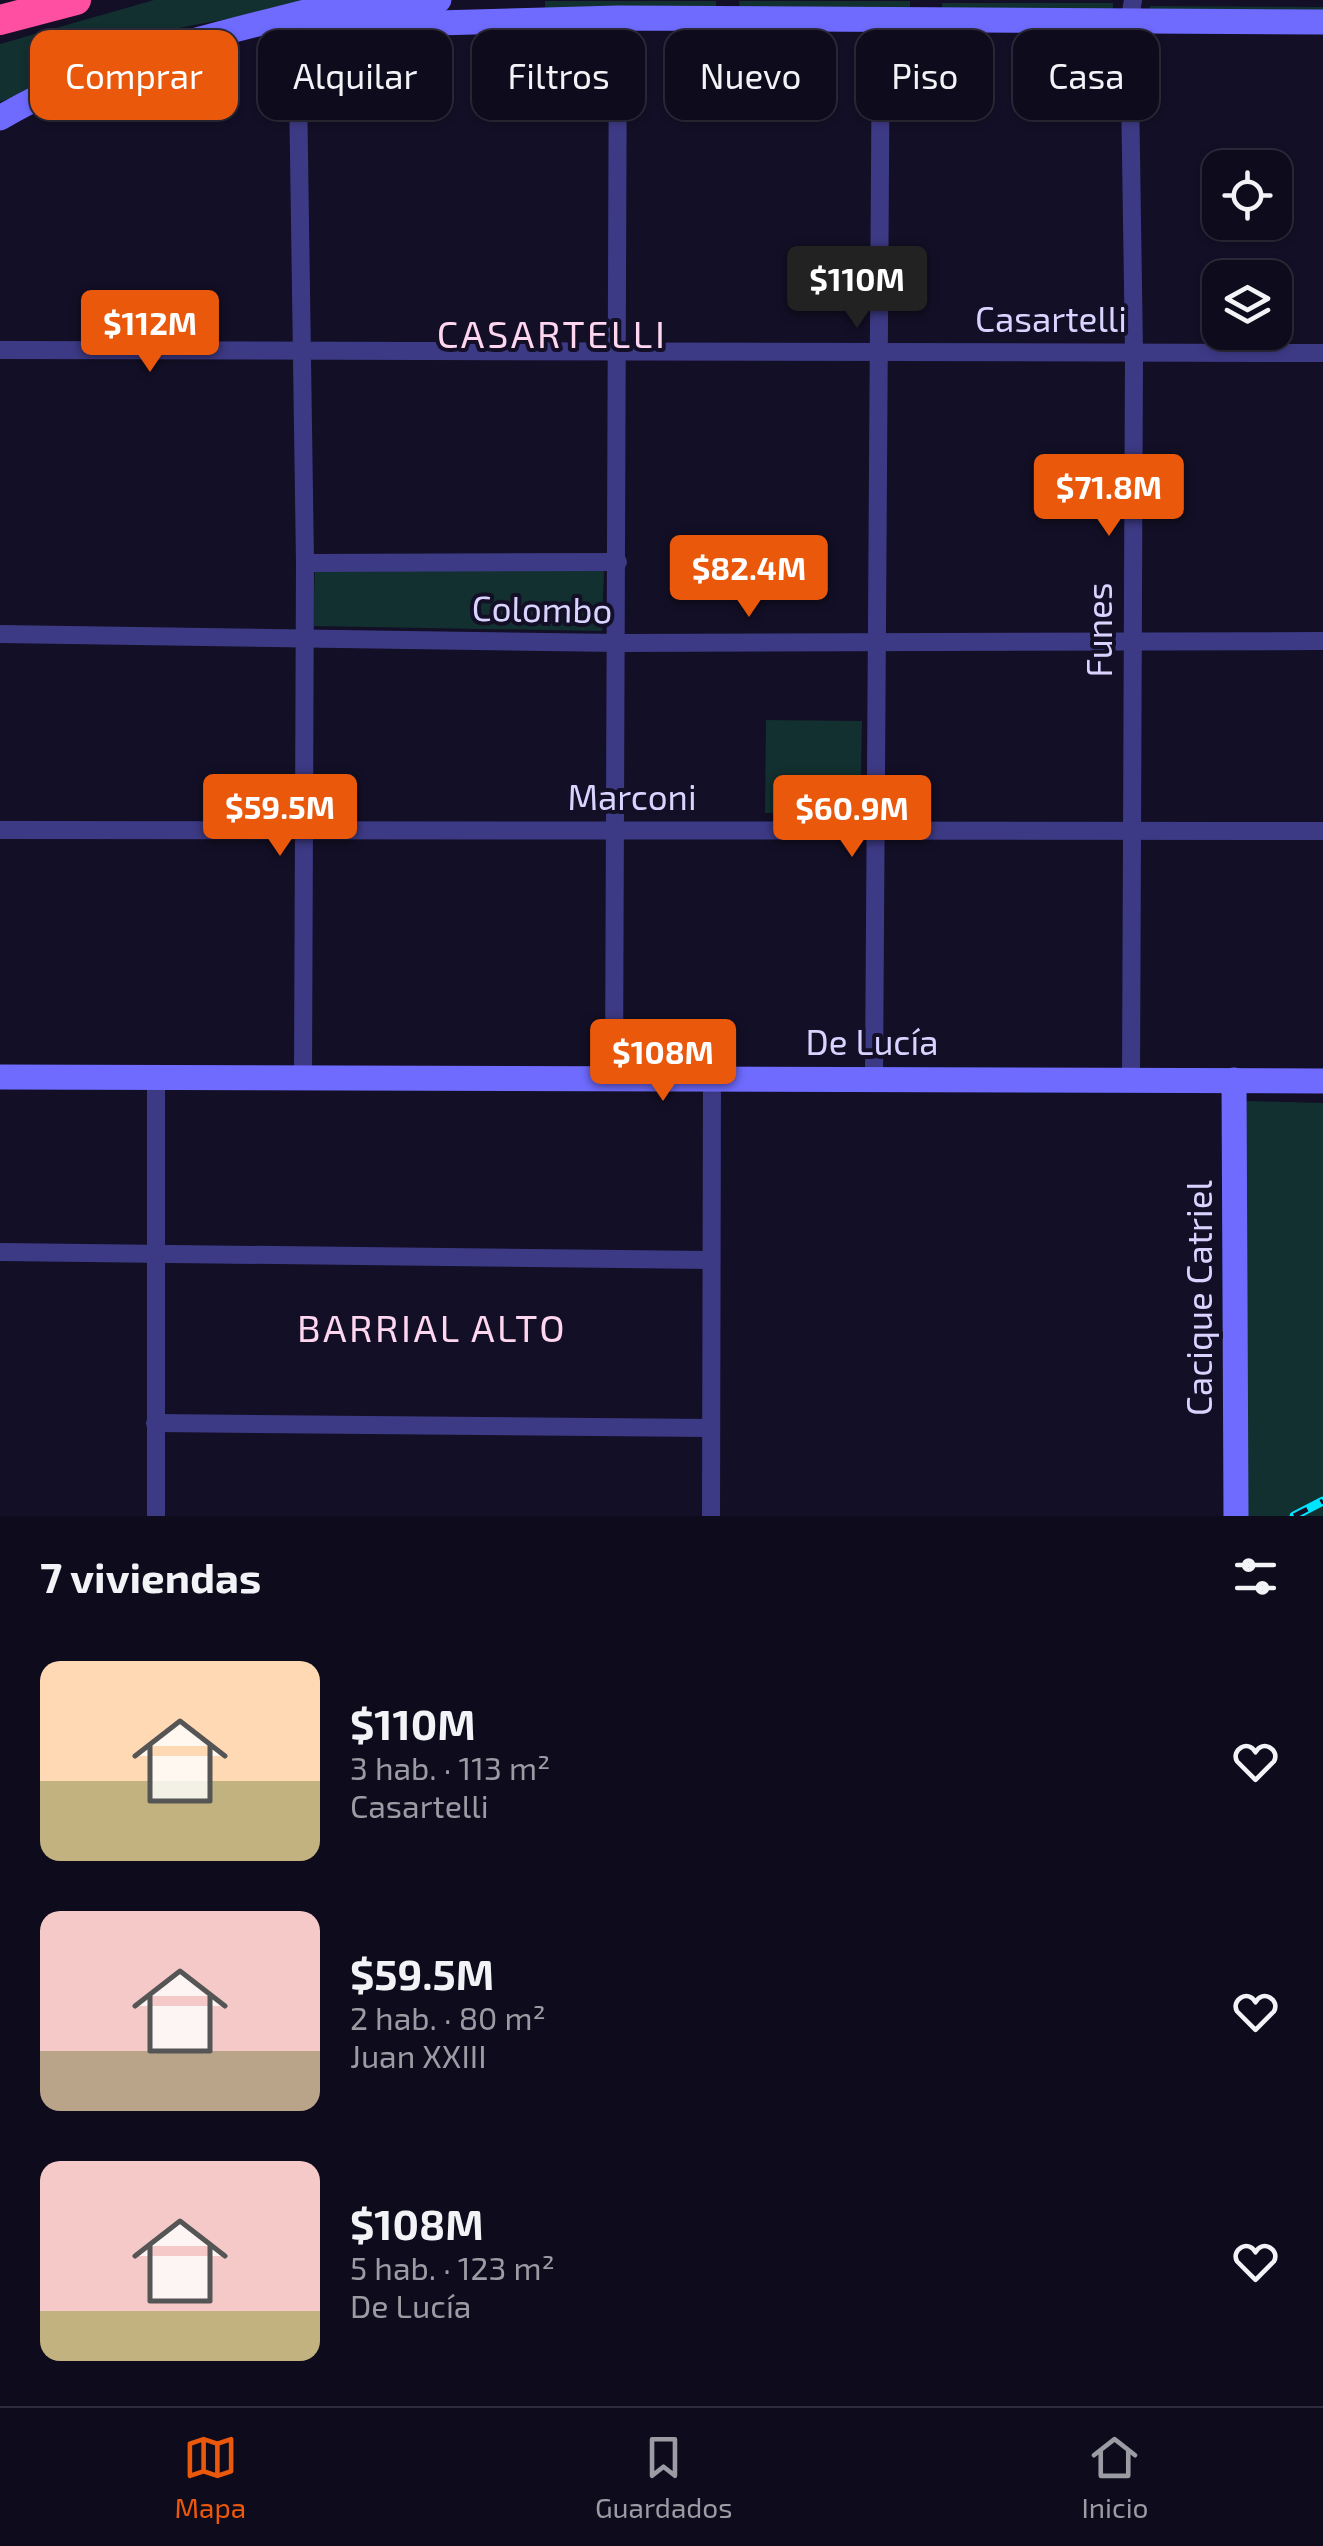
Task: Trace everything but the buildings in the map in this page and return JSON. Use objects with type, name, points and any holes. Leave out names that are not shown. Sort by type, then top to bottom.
[{"type":"highway","points":[[12,11],[76,0]]},
{"type":"street","points":[[0,118],[156,49],[297,18],[318,9],[440,0]]},
{"type":"street","points":[[297,18],[328,26],[532,10],[618,18],[731,9],[881,18],[923,10],[1131,11],[1323,22]]},
{"type":"street","name":"Funes","points":[[1131,11],[1132,1082]]},
{"type":"street","points":[[297,18],[305,563],[303,1079]]},
{"type":"street","points":[[614,1076],[618,18]]},
{"type":"street","points":[[874,1077],[880,644],[881,18]]},
{"type":"street","name":"Casartelli","points":[[0,350],[1323,353]]},
{"type":"street","name":"Colombo","points":[[305,563],[618,562]]},
{"type":"street","name":"Colombo","points":[[0,634],[618,643],[1323,641]]},
{"type":"street","name":"Marconi","points":[[0,830],[1323,832]]},
{"type":"street","name":"De Lucía","points":[[0,1077],[1323,1081]]},
{"type":"street","points":[[156,1078],[156,1516]]},
{"type":"street","points":[[711,1516],[712,1078]]},
{"type":"street","name":"Cacique Catriel","points":[[1234,1080],[1236,1516]]},
{"type":"street","points":[[0,1252],[711,1260]]},
{"type":"street","points":[[155,1423],[710,1428]]},
{"type":"green space","points":[[154,0],[327,0],[168,30],[49,30]]},
{"type":"green space","points":[[545,1],[716,1],[716,11],[545,11]]},
{"type":"green space","points":[[739,1],[910,1],[910,11],[740,11]]},
{"type":"green space","points":[[942,3],[1113,3],[1113,13],[942,13]]},
{"type":"green space","points":[[1150,6],[1323,7],[1323,17],[1150,16]]},
{"type":"green space","points":[[30,35],[30,91],[0,102],[0,44]]},
{"type":"green space","points":[[315,566],[604,571],[602,631],[313,626]]},
{"type":"green space","points":[[766,720],[862,721],[860,814],[765,813]]},
{"type":"green space","points":[[1246,1101],[1323,1103],[1323,1516],[1245,1516]]},
{"type":"railway","points":[[1294,1516],[1323,1501]]},
{"type":"district","name":"CASARTELLI","points":[[552,335]]},
{"type":"district","name":"BARRIAL ALTO","points":[[432,1329]]}]
